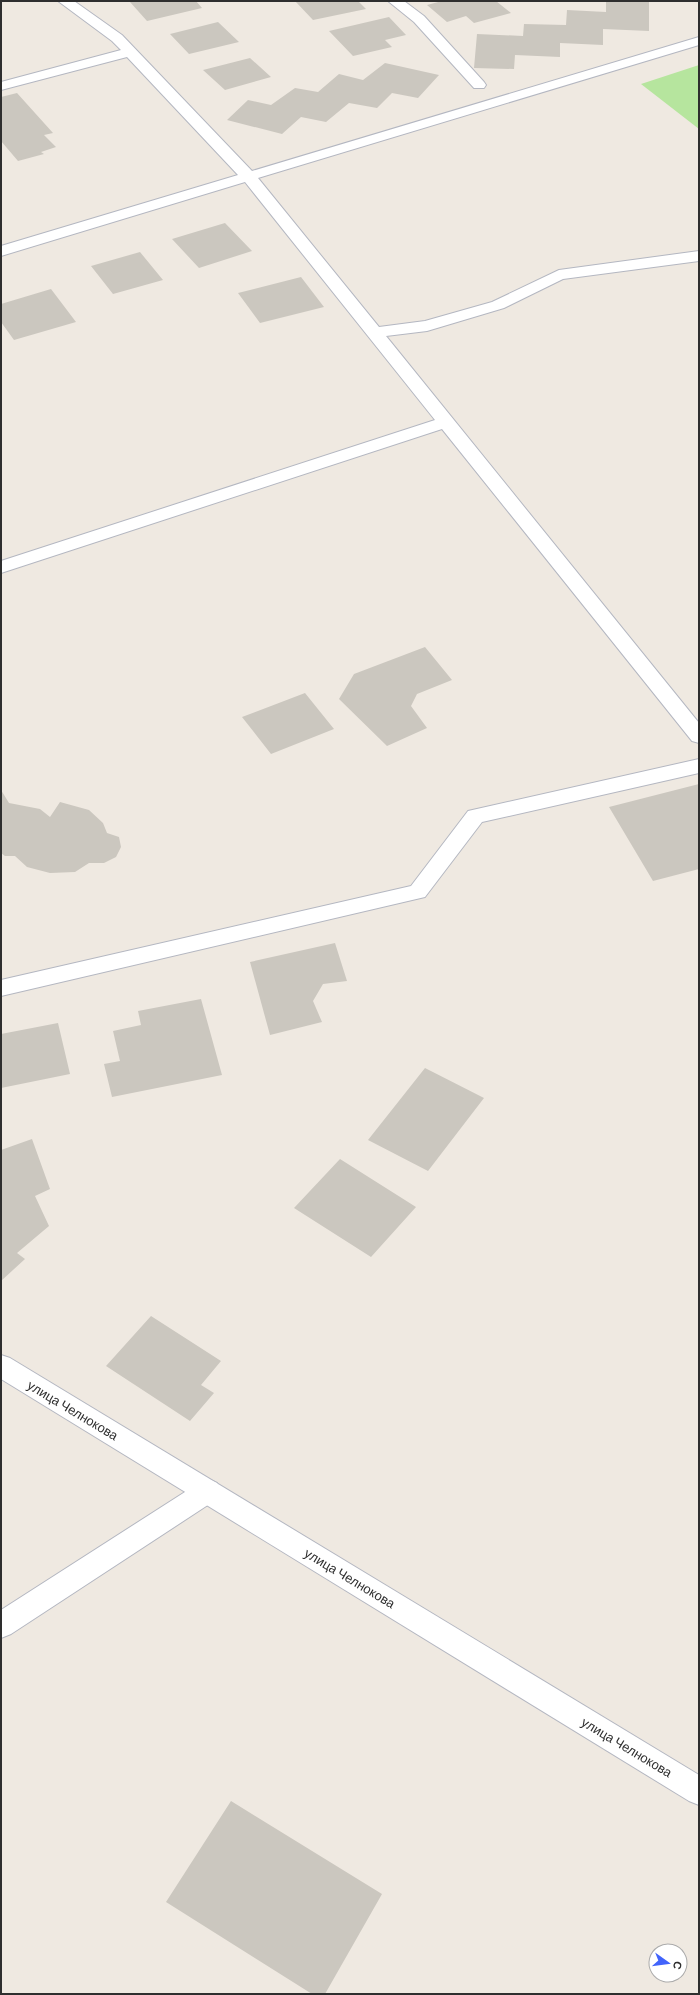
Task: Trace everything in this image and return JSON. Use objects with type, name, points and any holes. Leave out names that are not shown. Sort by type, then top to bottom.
[{"type":"street","points":[[64,1],[117,38],[250,177],[699,736]]},
{"type":"street","points":[[395,1],[419,19],[478,85]]},
{"type":"street","points":[[1,251],[699,41]]},
{"type":"street","points":[[1,86],[129,52]]},
{"type":"street","points":[[374,333],[427,326],[498,305],[559,275],[699,256]]},
{"type":"street","points":[[1,567],[446,422]]},
{"type":"street","points":[[1,988],[418,892],[475,816],[699,766]]},
{"type":"street","name":"улица Челнокова","points":[[1,1366],[699,1792]]},
{"type":"street","points":[[1,1625],[208,1491]]},
{"type":"green space","points":[[699,65],[699,129],[641,84]]},
{"type":"building","points":[[196,1],[202,8],[147,21],[130,2]]},
{"type":"building","points":[[295,1],[358,1],[366,9],[313,20]]},
{"type":"building","points":[[442,1],[496,1],[511,13],[474,23],[466,16],[447,22],[427,5]]},
{"type":"building","points":[[606,1],[649,2],[649,31],[603,29],[603,45],[560,43],[560,57],[515,55],[514,69],[474,68],[477,34],[523,36],[524,24],[566,25],[567,10],[606,12]]},
{"type":"building","points":[[389,17],[406,35],[385,40],[392,47],[353,56],[329,31]]},
{"type":"building","points":[[218,22],[239,42],[189,54],[170,34]]},
{"type":"building","points":[[250,58],[271,77],[225,90],[203,70]]},
{"type":"building","points":[[385,63],[439,75],[418,98],[392,93],[377,108],[349,103],[326,122],[301,117],[282,134],[227,120],[248,100],[271,105],[295,88],[318,92],[339,74],[363,80]]},
{"type":"building","points":[[17,93],[53,133],[44,135],[56,147],[41,152],[44,154],[18,161],[1,141],[1,97]]},
{"type":"building","points":[[225,223],[252,251],[199,268],[172,239]]},
{"type":"building","points":[[140,252],[163,280],[113,294],[91,266]]},
{"type":"building","points":[[301,277],[324,307],[260,323],[238,293]]},
{"type":"building","points":[[51,289],[76,322],[14,340],[1,322],[1,304]]},
{"type":"building","points":[[425,647],[452,680],[417,694],[411,706],[427,728],[387,746],[339,699],[354,674]]},
{"type":"building","points":[[305,693],[334,729],[271,754],[242,717]]},
{"type":"building","points":[[699,784],[699,869],[653,881],[609,807]]},
{"type":"building","points":[[1,790],[9,803],[40,809],[50,817],[60,802],[89,810],[103,823],[107,833],[119,837],[121,847],[116,857],[104,863],[89,863],[75,872],[50,873],[27,867],[15,856],[5,856],[1,853]]},
{"type":"building","points":[[335,943],[347,981],[323,984],[313,1001],[322,1022],[270,1035],[250,962]]},
{"type":"building","points":[[201,999],[222,1075],[112,1097],[104,1064],[120,1061],[113,1031],[141,1025],[138,1011]]},
{"type":"building","points":[[58,1023],[70,1074],[1,1088],[1,1034]]},
{"type":"building","points":[[425,1068],[484,1098],[428,1171],[368,1140]]},
{"type":"building","points":[[32,1139],[50,1189],[35,1196],[49,1226],[17,1253],[25,1259],[1,1281],[1,1150]]},
{"type":"building","points":[[340,1159],[416,1207],[371,1257],[294,1208]]},
{"type":"building","points":[[151,1316],[221,1361],[201,1385],[214,1393],[190,1421],[106,1366]]},
{"type":"building","points":[[231,1801],[382,1894],[325,1994],[312,1994],[166,1902]]}]
